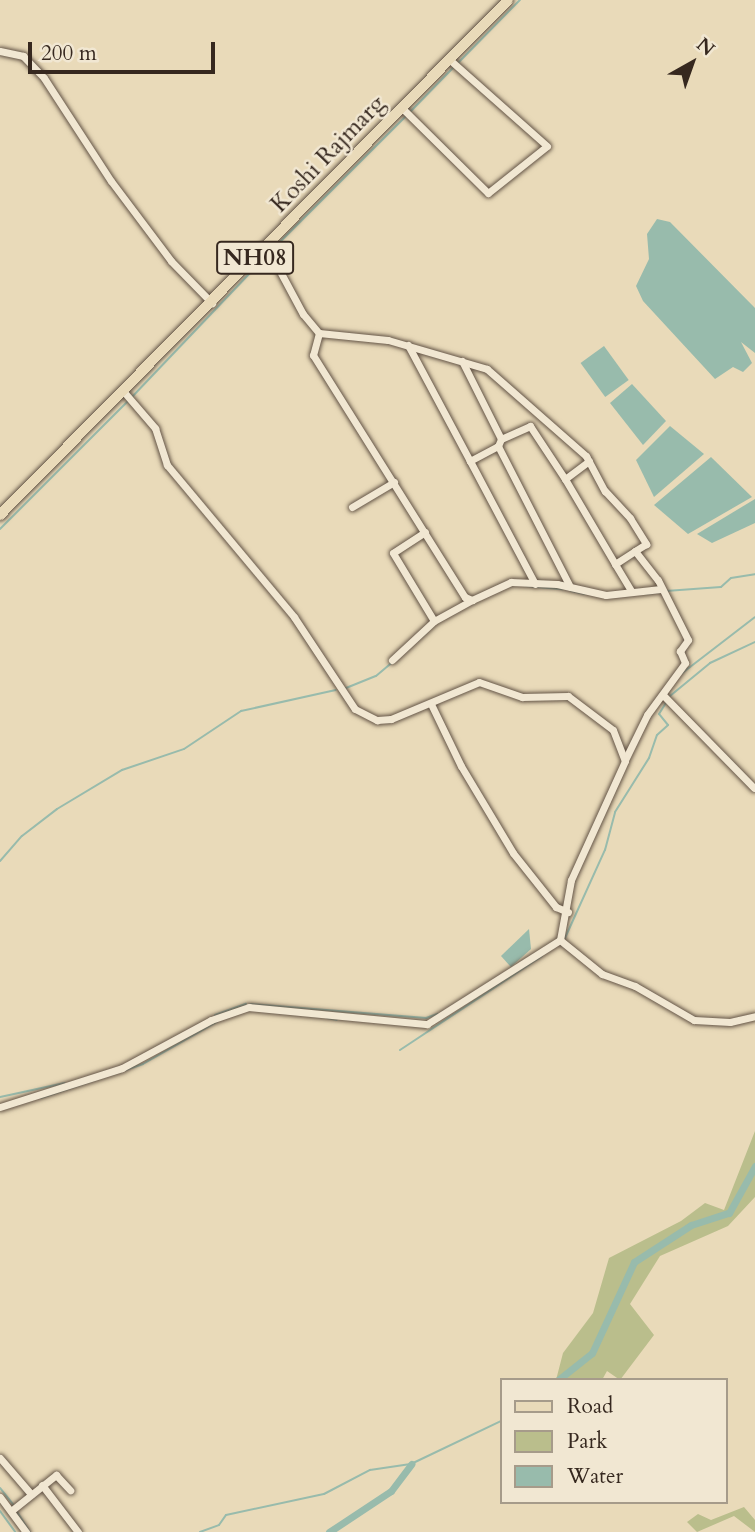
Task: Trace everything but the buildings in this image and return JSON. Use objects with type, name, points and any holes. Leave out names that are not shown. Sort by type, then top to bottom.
[{"type":"main road","name":"Koshi Rajmarg","points":[[0,515],[129,396],[212,303],[508,0]]},
{"type":"street","points":[[0,51],[23,56],[44,78],[111,181],[172,261],[212,303]]},
{"type":"street","points":[[402,108],[488,193],[547,146],[449,60]]},
{"type":"street","points":[[267,247],[303,314],[319,333],[408,345],[487,369],[557,427],[589,461],[605,491],[646,544],[615,564]]},
{"type":"street","points":[[319,333],[313,355],[465,597],[472,600]]},
{"type":"street","points":[[408,345],[535,585]]},
{"type":"street","points":[[462,361],[570,587],[579,593],[606,595],[661,589]]},
{"type":"street","points":[[129,396],[155,428],[167,465],[294,617],[355,709],[377,720],[391,719],[479,682],[522,697],[568,696],[613,730],[625,761]]},
{"type":"street","points":[[470,461],[530,426],[565,479],[631,591]]},
{"type":"street","points":[[565,479],[589,461]]},
{"type":"street","points":[[352,507],[394,482]]},
{"type":"street","points":[[425,532],[393,553],[434,621]]},
{"type":"street","points":[[0,1107],[122,1068],[211,1020],[249,1007],[427,1024],[560,940],[568,912],[571,880],[647,715],[666,698],[685,663],[680,651],[688,640],[661,589],[635,551]]},
{"type":"street","points":[[392,660],[434,621],[511,582],[570,587]]},
{"type":"street","points":[[666,698],[754,788]]},
{"type":"street","points":[[431,704],[461,766],[513,853],[556,907],[568,912]]},
{"type":"street","points":[[560,940],[602,974],[694,1020],[730,1022],[755,1016]]},
{"type":"street","points":[[0,1458],[31,1494]]},
{"type":"street","points":[[11,1511],[58,1475],[70,1490]]},
{"type":"street","points":[[42,1485],[78,1532]]},
{"type":"street","points":[[0,1497],[26,1532]]},
{"type":"green space","points":[[755,1131],[755,1197],[728,1226],[660,1256],[630,1304],[654,1335],[622,1378],[607,1371],[603,1378],[557,1378],[563,1353],[593,1313],[609,1258],[681,1221],[705,1203],[724,1210]]},
{"type":"green space","points":[[744,1507],[755,1520],[755,1532],[734,1516],[697,1532],[687,1522],[698,1514],[711,1520]]},
{"type":"water","points":[[657,219],[670,222],[755,308],[755,353],[741,342],[752,363],[743,372],[733,367],[715,379],[643,301],[636,286],[649,259],[647,234]]},
{"type":"water","points":[[604,346],[629,380],[605,397],[581,363]]},
{"type":"water","points":[[632,384],[666,421],[643,445],[610,403]]},
{"type":"water","points":[[670,426],[704,454],[654,497],[636,460]]},
{"type":"water","points":[[711,457],[752,497],[688,534],[654,505]]},
{"type":"water","points":[[755,499],[755,523],[712,543],[697,534]]},
{"type":"water","points":[[529,929],[531,949],[511,967],[501,956]]},
{"type":"waterway","points":[[457,64],[520,0]]},
{"type":"waterway","points":[[411,111],[453,68]]},
{"type":"waterway","points":[[271,251],[406,116]]},
{"type":"waterway","points":[[131,398],[267,255]]},
{"type":"waterway","points":[[0,529],[127,402]]},
{"type":"waterway","points":[[666,591],[721,587],[731,578],[755,574]]},
{"type":"waterway","points":[[526,586],[563,589]]},
{"type":"waterway","points":[[571,591],[585,594]]},
{"type":"waterway","points":[[646,594],[661,592]]},
{"type":"waterway","points":[[681,674],[755,617]]},
{"type":"waterway","points":[[417,641],[428,631]]},
{"type":"waterway","points":[[670,696],[710,663],[755,642]]},
{"type":"waterway","points":[[346,688],[376,676],[408,649]]},
{"type":"waterway","points":[[0,861],[22,836],[57,809],[122,770],[184,749],[241,711],[336,690]]},
{"type":"waterway","points":[[565,938],[605,850],[615,812],[649,758],[657,735],[668,725],[659,714],[667,701]]},
{"type":"waterway","points":[[400,1050],[542,956]]},
{"type":"waterway","points":[[215,1015],[246,1004]]},
{"type":"waterway","points":[[251,1004],[426,1018],[437,1014]]},
{"type":"waterway","points":[[327,1018],[337,1020]]},
{"type":"waterway","points":[[111,1075],[143,1064],[218,1021]]},
{"type":"waterway","points":[[41,1098],[95,1080]]},
{"type":"waterway","points":[[0,1097],[64,1083]]},
{"type":"waterway","points":[[561,1378],[592,1353],[634,1262],[691,1225],[729,1213],[755,1166]]},
{"type":"waterway","points":[[200,1532],[219,1525],[226,1515],[324,1494],[370,1470],[411,1464],[500,1421]]},
{"type":"waterway","points":[[329,1532],[391,1491],[411,1464]]},
{"type":"waterway","points":[[0,1488],[13,1504]]},
{"type":"waterway","points":[[16,1510],[30,1532]]},
{"type":"waterway","points":[[0,1511],[15,1532]]}]
